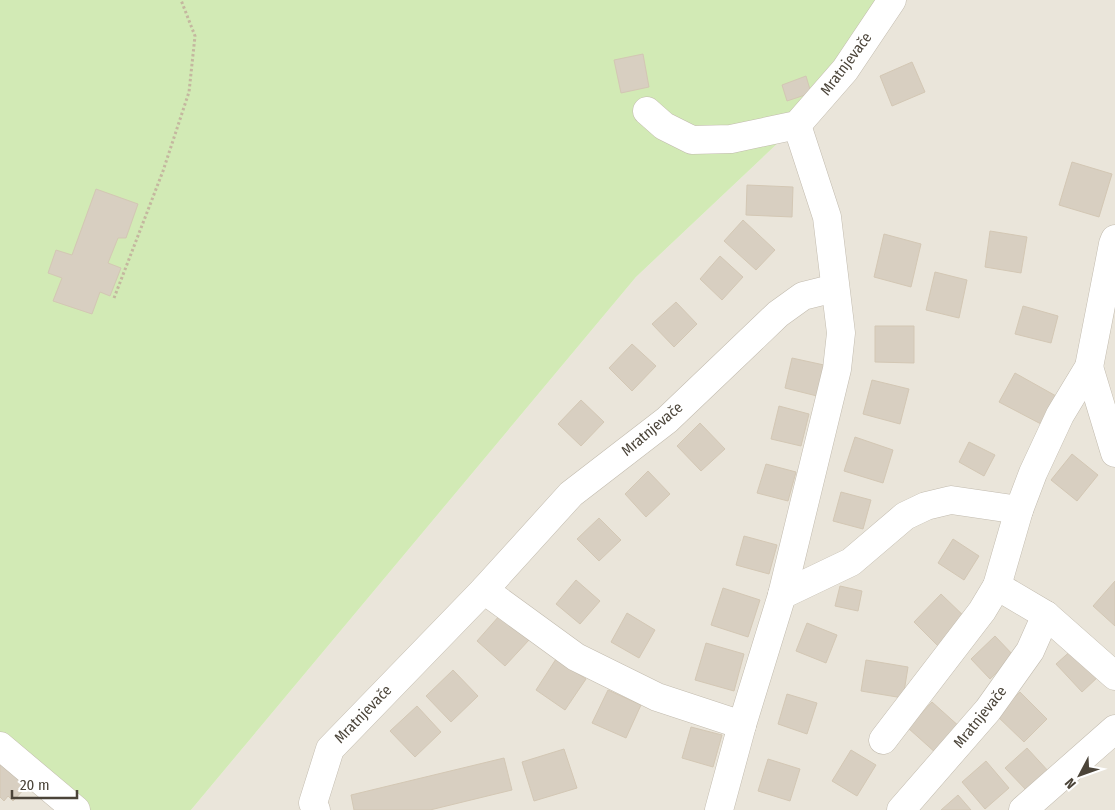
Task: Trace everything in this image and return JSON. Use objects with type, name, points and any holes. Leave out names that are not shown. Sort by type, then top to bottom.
[{"type":"street","name":"Mratnjevače","points":[[797,125],[845,70],[892,0]]},
{"type":"street","points":[[647,110],[664,126],[692,140],[731,140],[797,125],[827,217],[842,332],[838,369],[782,594],[742,725],[719,810]]},
{"type":"street","points":[[883,740],[982,611],[996,586],[1019,510],[1033,473],[1060,415],[1089,367],[1115,239]]},
{"type":"street","name":"Mratnjevače","points":[[316,810],[313,803],[330,749],[484,590],[572,494],[667,420],[778,314],[803,296],[835,288]]},
{"type":"street","points":[[1089,367],[1115,452]]},
{"type":"street","points":[[782,594],[851,562],[905,516],[926,506],[951,500],[1019,510]]},
{"type":"street","points":[[996,586],[1046,615],[1115,676]]},
{"type":"street","points":[[484,590],[576,657],[657,697],[742,725]]},
{"type":"street","name":"Mratnjevače","points":[[901,810],[988,710],[1030,651],[1046,615]]},
{"type":"street","points":[[1024,810],[1115,729]]},
{"type":"street","points":[[0,746],[76,810]]},
{"type":"path","points":[[114,298],[163,172],[189,92],[195,36],[181,0]]},
{"type":"shaded area","points":[[890,0],[1115,0],[1115,810],[191,810],[636,277],[797,125]]},
{"type":"shaded area","points":[[0,744],[76,810],[0,810]]},
{"type":"green space","points":[[0,0],[890,0],[797,125],[636,277],[191,810],[76,810],[0,746]]},
{"type":"building","points":[[643,54],[649,87],[621,93],[614,60]]},
{"type":"building","points":[[912,62],[925,92],[892,106],[880,76]]},
{"type":"building","points":[[806,76],[811,93],[787,101],[782,85]]},
{"type":"building","points":[[1072,162],[1112,174],[1099,217],[1059,205]]},
{"type":"building","points":[[747,185],[793,187],[792,217],[746,215]]},
{"type":"building","points":[[96,189],[138,204],[126,238],[118,238],[108,263],[121,268],[110,296],[100,292],[92,314],[53,301],[62,278],[48,273],[56,250],[72,255]]},
{"type":"building","points":[[743,220],[775,250],[756,270],[724,241]]},
{"type":"building","points":[[990,231],[1027,237],[1021,273],[985,267]]},
{"type":"building","points":[[884,234],[921,244],[911,287],[874,277]]},
{"type":"building","points":[[720,256],[743,277],[722,300],[700,279]]},
{"type":"building","points":[[935,272],[967,280],[959,318],[926,310]]},
{"type":"building","points":[[676,302],[697,324],[674,347],[652,324]]},
{"type":"building","points":[[1023,306],[1058,316],[1051,343],[1015,334]]},
{"type":"building","points":[[875,326],[914,326],[914,363],[875,362]]},
{"type":"building","points":[[632,344],[656,366],[632,391],[609,368]]},
{"type":"building","points":[[792,358],[824,365],[817,396],[785,388]]},
{"type":"building","points":[[1015,373],[1056,396],[1041,424],[999,402]]},
{"type":"building","points":[[872,380],[909,389],[900,424],[863,414]]},
{"type":"building","points":[[581,400],[604,422],[581,446],[558,424]]},
{"type":"building","points":[[779,406],[809,414],[801,446],[771,439]]},
{"type":"building","points":[[700,423],[725,449],[701,471],[677,446]]},
{"type":"building","points":[[855,437],[893,450],[883,483],[844,471]]},
{"type":"building","points":[[969,442],[995,455],[984,476],[959,462]]},
{"type":"building","points":[[1072,454],[1098,475],[1077,501],[1051,480]]},
{"type":"building","points":[[766,464],[796,472],[788,501],[757,493]]},
{"type":"building","points":[[648,471],[670,494],[646,517],[625,494]]},
{"type":"building","points":[[841,492],[871,500],[863,529],[833,521]]},
{"type":"building","points":[[599,518],[621,540],[599,561],[577,539]]},
{"type":"building","points":[[744,536],[777,545],[769,574],[736,565]]},
{"type":"building","points":[[953,539],[979,556],[964,580],[938,563]]},
{"type":"building","points":[[576,580],[600,601],[580,624],[556,604]]},
{"type":"building","points":[[1115,581],[1115,626],[1093,606]]},
{"type":"building","points":[[840,586],[862,591],[858,611],[835,606]]},
{"type":"building","points":[[723,588],[760,600],[748,637],[711,625]]},
{"type":"building","points":[[941,594],[968,620],[940,648],[914,622]]},
{"type":"building","points":[[627,613],[655,630],[639,658],[611,642]]},
{"type":"building","points":[[500,615],[529,640],[505,666],[477,641]]},
{"type":"building","points":[[807,623],[837,635],[826,663],[796,651]]},
{"type":"building","points":[[995,636],[1014,656],[990,679],[971,659]]},
{"type":"building","points":[[706,643],[744,654],[734,691],[695,680]]},
{"type":"building","points":[[1074,648],[1099,676],[1082,692],[1056,664]]},
{"type":"building","points":[[556,659],[586,679],[565,710],[536,690]]},
{"type":"building","points":[[866,660],[908,667],[903,698],[861,691]]},
{"type":"building","points":[[453,670],[478,696],[451,722],[426,696]]},
{"type":"building","points":[[608,690],[641,705],[626,738],[592,723]]},
{"type":"building","points":[[1020,692],[1047,719],[1024,742],[996,715]]},
{"type":"building","points":[[787,694],[817,703],[807,734],[778,724]]},
{"type":"building","points":[[932,702],[961,728],[937,754],[908,728]]},
{"type":"building","points":[[417,706],[441,732],[415,757],[390,731]]},
{"type":"building","points":[[691,727],[722,735],[713,767],[682,758]]},
{"type":"building","points":[[1027,748],[1050,773],[1028,792],[1005,768]]},
{"type":"building","points":[[564,749],[577,788],[534,801],[522,762]]},
{"type":"building","points":[[851,750],[876,765],[857,796],[832,781]]},
{"type":"building","points":[[504,758],[512,790],[430,810],[354,810],[351,795]]},
{"type":"building","points":[[0,759],[28,785],[13,801],[8,796],[4,801],[0,797]]},
{"type":"building","points":[[768,759],[800,769],[790,801],[758,791]]},
{"type":"building","points":[[986,761],[1009,788],[985,809],[962,782]]},
{"type":"building","points":[[958,795],[971,810],[941,810]]}]
